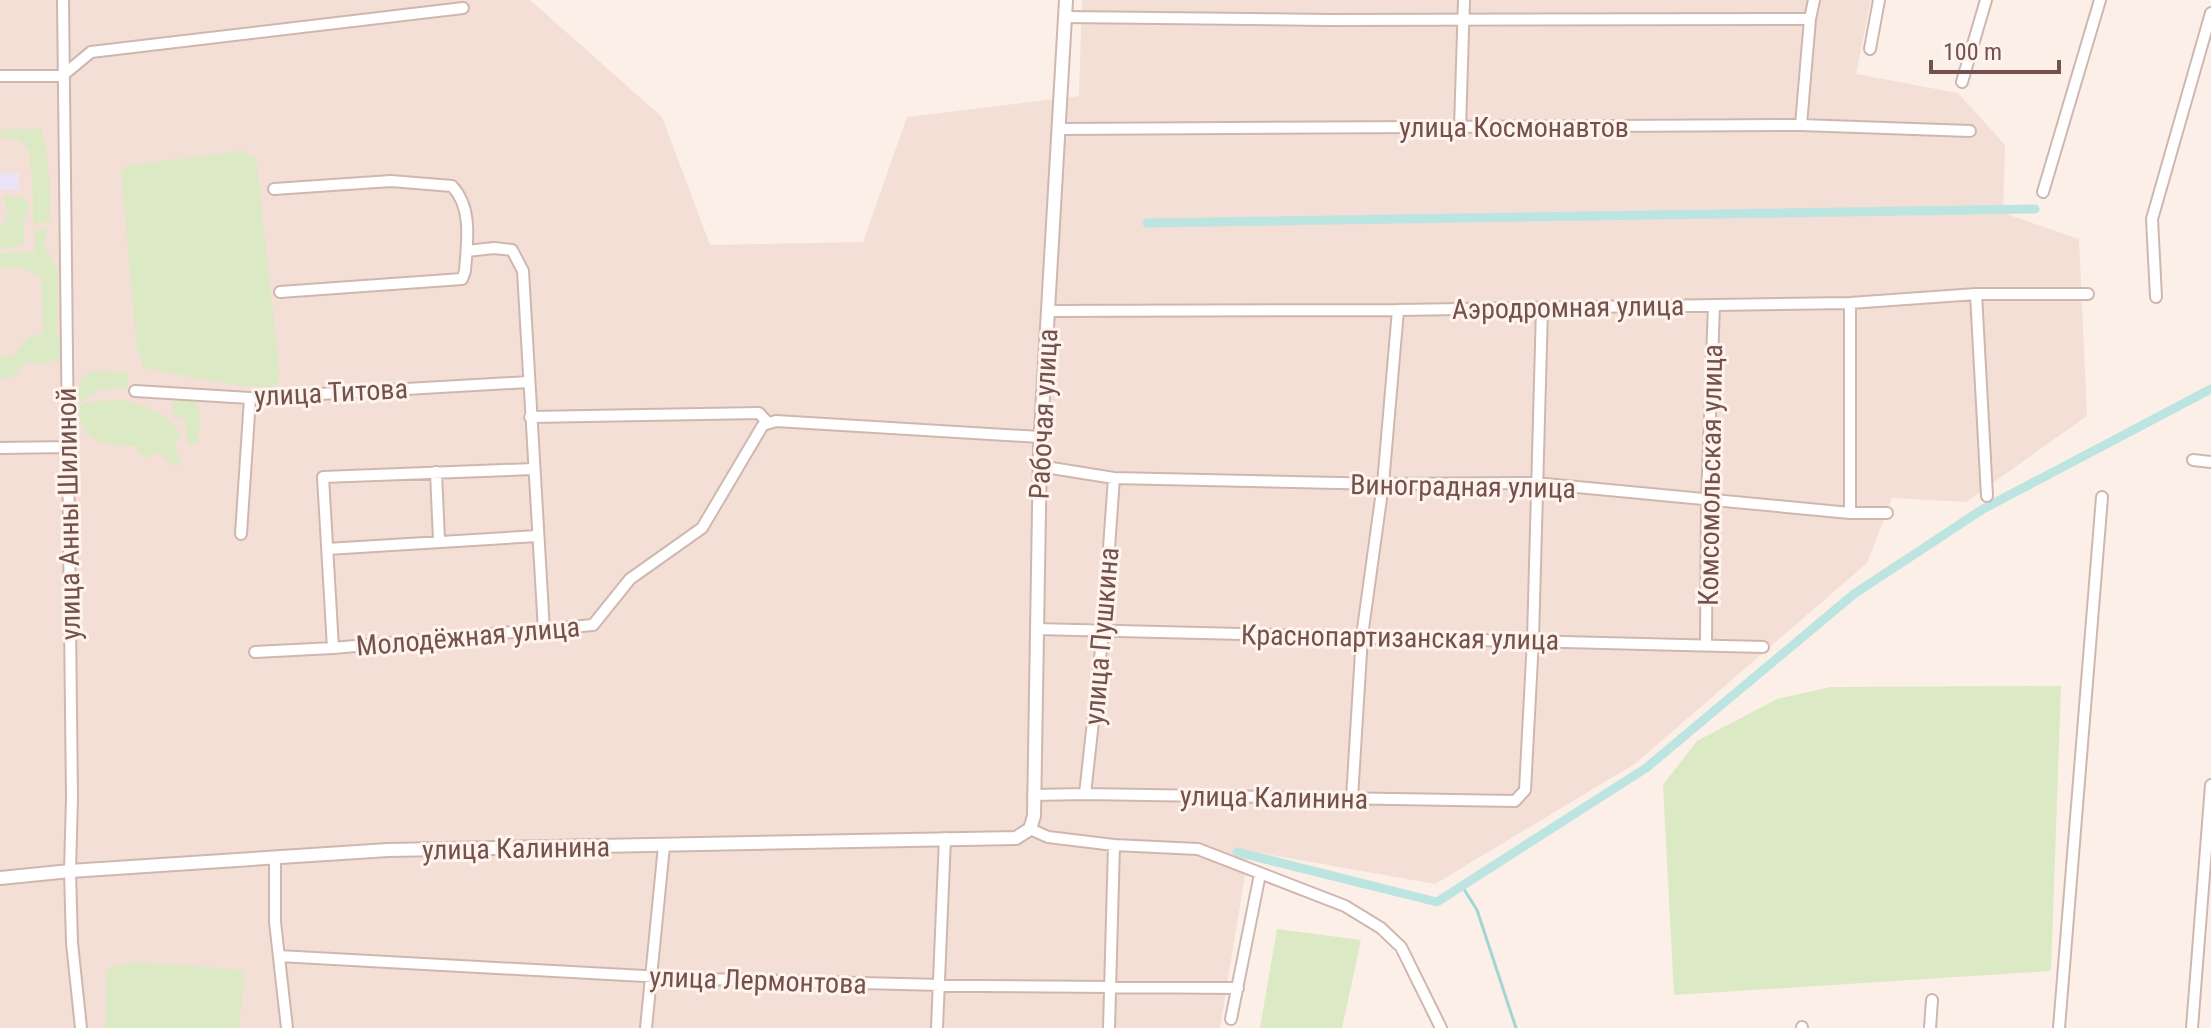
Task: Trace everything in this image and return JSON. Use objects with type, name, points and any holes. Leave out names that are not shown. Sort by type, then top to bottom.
[{"type":"street","name":"улица Анны Шилиной","points":[[63,0],[72,798],[70,871],[72,943],[81,1028]]},
{"type":"street","name":"Рабочая улица","points":[[1030,829],[1034,816],[1040,437],[1066,0]]},
{"type":"street","points":[[1460,128],[1464,0]]},
{"type":"street","points":[[1801,125],[1814,0]]},
{"type":"street","points":[[1870,49],[1879,0]]},
{"type":"street","points":[[1962,82],[1986,0]]},
{"type":"street","points":[[2043,192],[2100,0]]},
{"type":"street","points":[[0,76],[62,76],[91,52],[463,8]]},
{"type":"street","points":[[2156,297],[2152,219],[2211,13]]},
{"type":"street","points":[[1065,17],[1810,19]]},
{"type":"street","name":"улица Космонавтов","points":[[1059,129],[1801,125],[1970,131]]},
{"type":"street","points":[[274,189],[391,181],[452,186],[463,198],[467,251],[462,279],[280,292]]},
{"type":"street","points":[[467,251],[512,250],[523,271],[544,631]]},
{"type":"street","points":[[1976,294],[1987,496]]},
{"type":"street","name":"Аэродромная улица","points":[[1048,311],[1398,310],[1850,303],[1976,294],[2088,294]]},
{"type":"street","points":[[1850,303],[1850,513]]},
{"type":"street","name":"Комсомольская улица","points":[[1706,644],[1714,305]]},
{"type":"street","points":[[1533,639],[1542,308]]},
{"type":"street","points":[[1352,798],[1362,636],[1383,484],[1398,310]]},
{"type":"street","name":"улица Титова","points":[[135,391],[250,398],[528,382]]},
{"type":"street","points":[[241,534],[250,398]]},
{"type":"street","points":[[530,417],[759,413],[772,422],[1040,437]]},
{"type":"street","name":"Молодёжная улица","points":[[255,652],[593,625],[630,579],[702,528],[763,425],[772,422]]},
{"type":"street","points":[[0,448],[68,447]]},
{"type":"street","points":[[2193,460],[2211,462]]},
{"type":"street","name":"Виноградная улица","points":[[1039,466],[1114,478],[1383,484],[1535,483],[1707,501],[1850,513],[1887,513]]},
{"type":"street","points":[[333,648],[323,477],[533,469]]},
{"type":"street","points":[[436,472],[439,540]]},
{"type":"street","name":"улица Пушкина","points":[[1085,794],[1103,631],[1114,478]]},
{"type":"street","points":[[2059,1028],[2102,497]]},
{"type":"street","points":[[327,549],[537,536]]},
{"type":"street","name":"Краснопартизанская улица","points":[[1036,629],[1763,647]]},
{"type":"street","name":"улица Калинина","points":[[1033,795],[1515,801],[1525,790],[1533,639]]},
{"type":"street","points":[[2192,1028],[2211,785]]},
{"type":"street","points":[[1030,829],[1048,837],[1114,845],[1198,849],[1345,906],[1381,928],[1401,947],[1441,1028]]},
{"type":"street","name":"улица Калинина","points":[[0,878],[402,849],[1016,838],[1030,829]]},
{"type":"street","points":[[937,1028],[945,838]]},
{"type":"street","points":[[1109,1028],[1114,845]]},
{"type":"street","points":[[646,1028],[664,846]]},
{"type":"street","points":[[275,857],[275,922],[287,1028]]},
{"type":"street","points":[[1231,1019],[1260,874]]},
{"type":"street","name":"улица Лермонтова","points":[[279,956],[653,977],[940,985],[1238,988]]},
{"type":"street","points":[[1930,1028],[1932,1000]]},
{"type":"shaded area","points":[[0,0],[530,0],[662,117],[710,245],[863,242],[907,117],[1079,96],[1082,0],[1871,0],[1856,74],[1958,93],[2005,145],[2003,213],[2079,239],[2087,416],[1966,502],[1892,498],[1867,563],[1636,763],[1435,884],[1249,851],[1220,1028],[0,1028]]},
{"type":"shaded area","points":[[0,173],[19,173],[19,190],[0,189]]},
{"type":"green space","points":[[2,129],[41,129],[48,162],[50,221],[33,224],[29,149],[18,139],[0,138]]},
{"type":"green space","points":[[242,151],[256,158],[280,375],[276,387],[241,386],[144,368],[137,348],[121,170],[132,165]]},
{"type":"green space","points":[[3,195],[23,197],[30,208],[24,218],[24,243],[11,249],[0,249],[0,227],[8,215]]},
{"type":"green space","points":[[48,228],[43,245],[58,270],[57,335],[62,343],[60,364],[54,359],[44,365],[31,361],[21,366],[17,375],[0,380],[0,356],[13,356],[28,337],[43,333],[41,277],[22,268],[0,268],[0,253],[35,252],[34,232]]},
{"type":"green space","points":[[91,371],[127,372],[128,387],[100,390],[80,402],[74,401],[81,379]]},
{"type":"green space","points":[[183,391],[191,393],[200,411],[198,444],[188,445],[184,416],[177,419],[173,415],[172,405]]},
{"type":"green space","points":[[121,400],[148,408],[170,421],[181,437],[174,443],[181,464],[173,465],[158,452],[145,458],[137,451],[137,446],[106,443],[90,435],[80,419],[78,406],[88,402]]},
{"type":"green space","points":[[2061,686],[2051,971],[1674,995],[1663,785],[1697,741],[1777,699],[1831,687]]},
{"type":"green space","points":[[1277,929],[1361,940],[1342,1028],[1260,1028]]},
{"type":"green space","points":[[131,962],[243,970],[239,1028],[105,1028],[107,969]]},
{"type":"waterway","points":[[1147,223],[2035,209]]},
{"type":"waterway","points":[[1237,852],[1437,902],[1646,768],[1854,594],[1983,509],[2211,389]]},
{"type":"waterway","points":[[1462,886],[1477,910],[1516,1028]]}]
